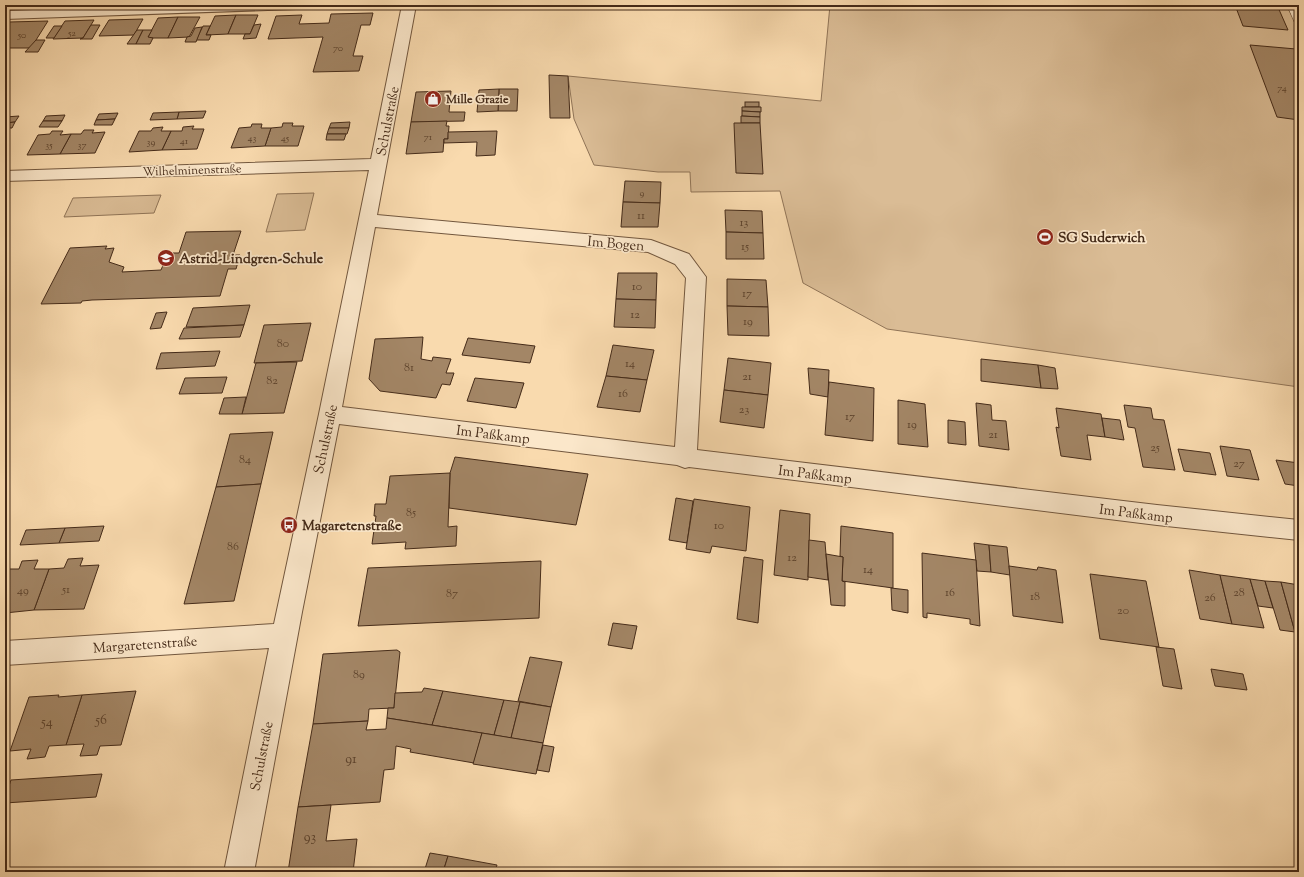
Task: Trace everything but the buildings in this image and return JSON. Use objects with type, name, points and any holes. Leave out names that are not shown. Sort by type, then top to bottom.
[{"type":"street","points":[[5,15],[118,8],[296,5]]},
{"type":"street","name":"Schulstraße","points":[[239,872],[284,635],[330,414],[409,5]]},
{"type":"street","name":"Wilhelminenstraße","points":[[5,176],[378,164]]},
{"type":"street","name":"Im Bogen","points":[[368,220],[651,246],[682,259],[696,277],[685,459]]},
{"type":"street","name":"Im Paßkamp","points":[[330,414],[685,459],[1149,514],[1299,530]]},
{"type":"street","name":"Margaretenstraße","points":[[5,653],[284,635]]},
{"type":"lane","points":[[1291,5],[1299,23]]},
{"type":"shaded area","name":"SG Suderwich","points":[[830,5],[1299,5],[1299,387],[887,329],[803,283],[780,191],[691,192],[690,172],[658,172],[594,165],[574,119],[568,76],[821,101]]},
{"type":"shaded area","points":[[314,193],[305,230],[266,232],[277,194]]},
{"type":"shaded area","points":[[161,195],[154,213],[64,217],[73,198]]},
{"type":"place","name":"Mille Grazie","points":[[433,99]]},
{"type":"place","name":"SG Suderwich","points":[[1045,237]]},
{"type":"place","name":"Astrid-Lindgren-Schule","points":[[166,258]]},
{"type":"place","name":"Magaretenstraße","points":[[289,525]]}]
